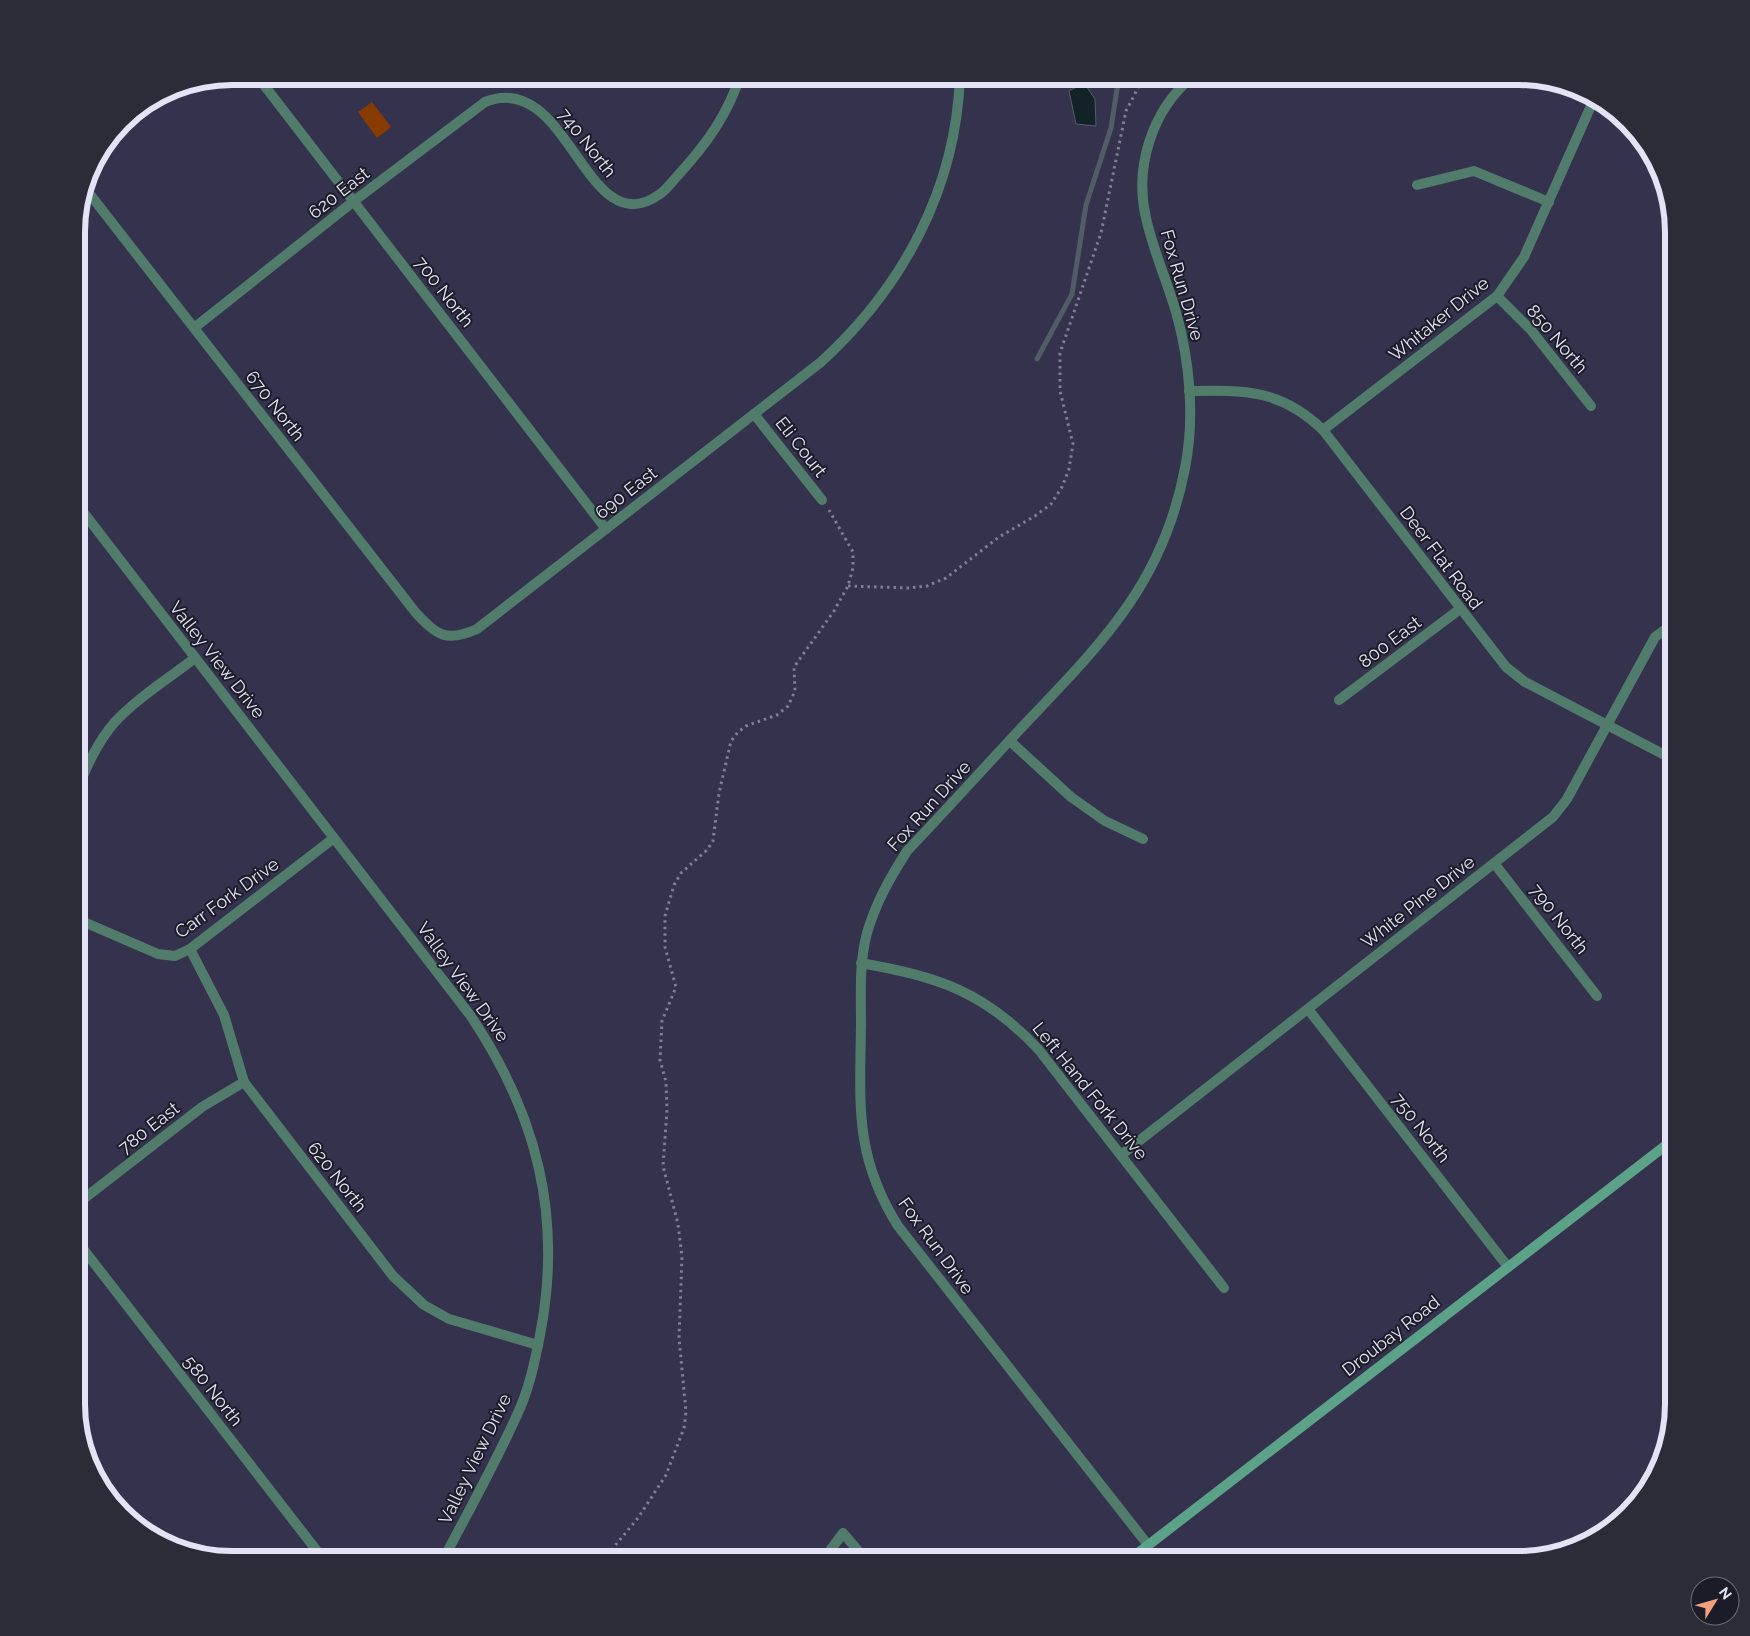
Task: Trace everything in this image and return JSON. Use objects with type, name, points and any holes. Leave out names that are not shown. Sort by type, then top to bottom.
[{"type":"street","name":"700 North","points":[[264,85],[606,529]]},
{"type":"street","name":"740 North","points":[[511,97],[529,102],[543,114],[601,188],[609,195],[619,200],[639,203],[662,193],[704,146],[729,105],[737,85]]},
{"type":"street","name":"690 East","points":[[445,637],[463,635],[477,629],[821,362],[842,342],[881,299],[898,275],[921,233],[936,198],[952,145],[959,85]]},
{"type":"street","name":"Fox Run Drive","points":[[1148,1545],[898,1226],[879,1192],[866,1155],[860,1116],[862,963],[867,934],[882,890],[907,851],[1107,636],[1126,611],[1146,577],[1169,527],[1182,483],[1190,437],[1189,391],[1185,352],[1176,313],[1146,219],[1142,182],[1146,154],[1153,130],[1169,102],[1185,85]]},
{"type":"street","name":"620 East","points":[[194,328],[477,107],[493,99],[511,97]]},
{"type":"street","name":"Whitaker Drive","points":[[1323,430],[1497,296],[1524,257],[1591,105]]},
{"type":"street","points":[[1417,185],[1474,171],[1548,202]]},
{"type":"street","name":"670 North","points":[[90,193],[416,613],[430,628],[445,637]]},
{"type":"street","name":"850 North","points":[[1497,296],[1531,330],[1591,406]]},
{"type":"street","name":"Deer Flat Road","points":[[1189,391],[1237,390],[1268,396],[1298,409],[1323,430],[1496,655],[1525,682],[1665,755]]},
{"type":"street","name":"Eli Court","points":[[754,414],[822,500]]},
{"type":"street","name":"Valley View Drive","points":[[85,514],[470,1015],[503,1066],[516,1094],[536,1151],[547,1212],[548,1277],[538,1345],[530,1379],[518,1414],[448,1551]]},
{"type":"street","name":"800 East","points":[[1339,700],[1460,609]]},
{"type":"street","name":"White Pine Drive","points":[[1122,1156],[1554,816],[1567,799],[1655,637],[1665,629]]},
{"type":"street","points":[[85,772],[95,750],[125,712],[195,658]]},
{"type":"street","points":[[1010,741],[1071,797],[1105,821],[1143,839]]},
{"type":"street","name":"Carr Fork Drive","points":[[85,922],[158,954],[175,956],[190,949],[334,838]]},
{"type":"street","name":"790 North","points":[[1494,863],[1597,996]]},
{"type":"street","name":"620 North","points":[[190,949],[224,1015],[244,1082],[393,1276],[413,1296],[449,1319],[538,1345]]},
{"type":"street","name":"Left Hand Fork Drive","points":[[862,963],[936,979],[981,1000],[1002,1015],[1039,1050],[1224,1288]]},
{"type":"street","name":"750 North","points":[[1308,1009],[1508,1267]]},
{"type":"street","name":"780 East","points":[[85,1198],[202,1107],[244,1082]]},
{"type":"street","name":"Droubay Road","points":[[1140,1551],[1665,1146]]},
{"type":"street","name":"580 North","points":[[85,1251],[317,1551]]},
{"type":"street","points":[[829,1551],[843,1532],[859,1551]]},
{"type":"path","points":[[848,586],[909,588],[927,586],[946,578],[999,537],[1035,516],[1051,504],[1062,487],[1069,470],[1073,444],[1060,391],[1060,353],[1101,233],[1126,111],[1139,85]]},
{"type":"path","points":[[610,1551],[638,1518],[666,1475],[684,1428],[686,1412],[680,1338],[682,1257],[678,1224],[663,1166],[668,1110],[666,1082],[660,1060],[662,1021],[676,987],[665,947],[665,916],[674,885],[681,873],[707,850],[713,841],[719,793],[731,741],[746,726],[777,715],[788,706],[795,691],[794,666],[834,611],[848,586],[853,568],[853,552],[836,520],[822,500]]},
{"type":"shaded area","points":[[1080,85],[1085,85],[1095,99],[1096,126],[1076,124],[1069,91]]},
{"type":"building","points":[[372,102],[391,127],[377,138],[358,112]]},
{"type":"waterway","points":[[1037,359],[1072,294],[1086,205],[1111,128],[1118,85]]}]
